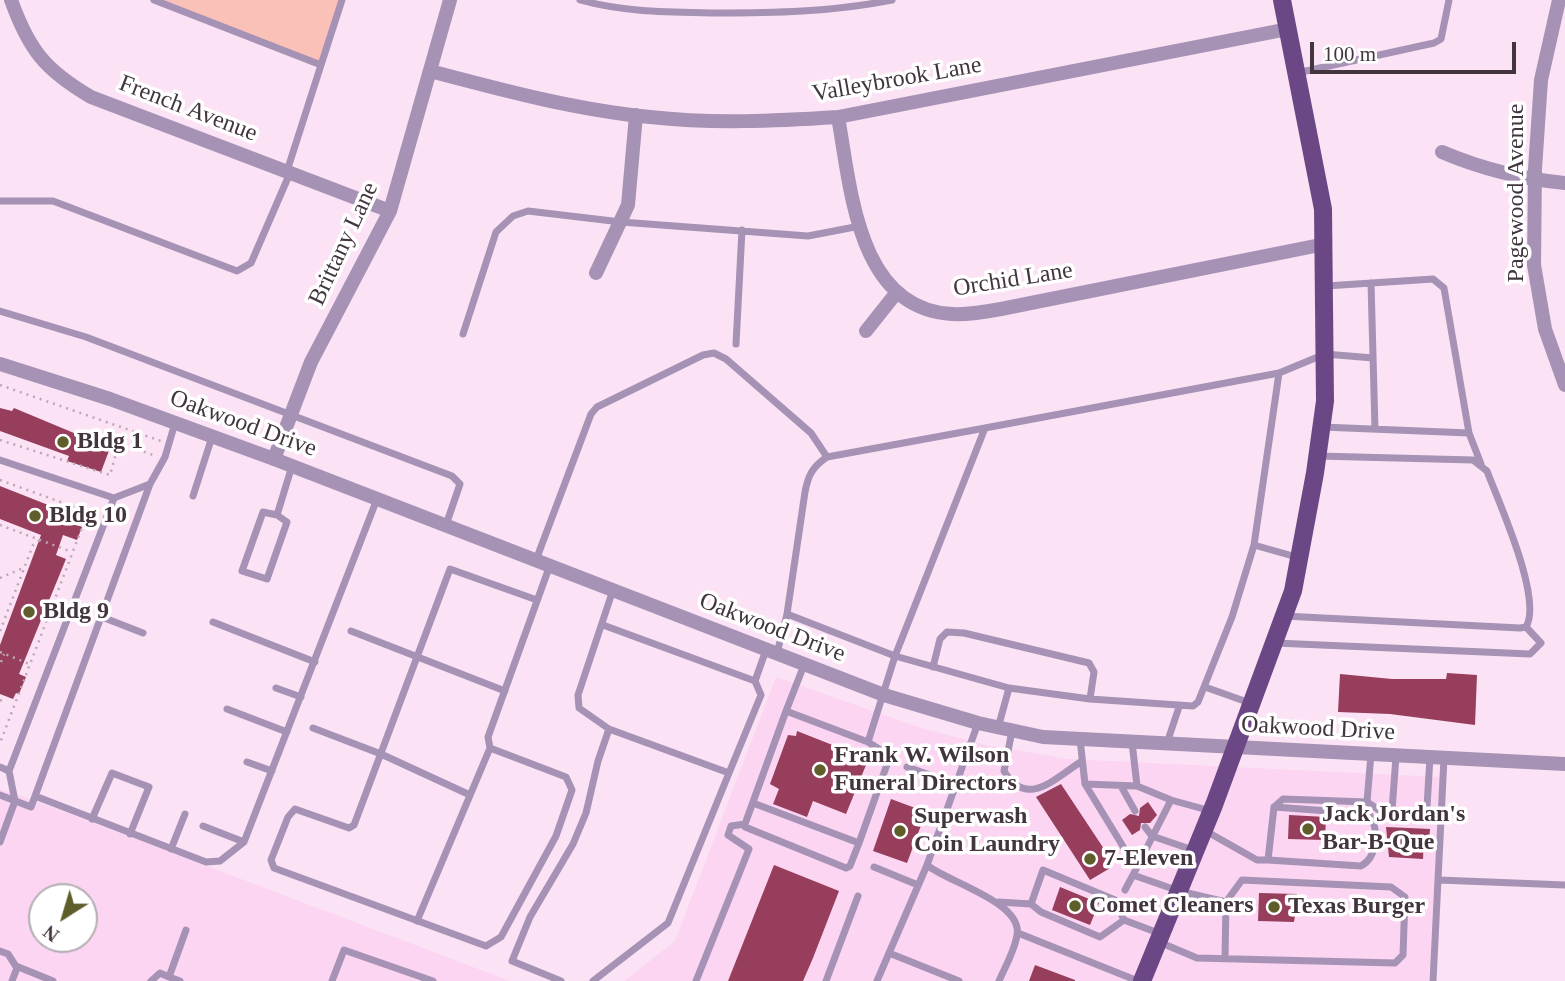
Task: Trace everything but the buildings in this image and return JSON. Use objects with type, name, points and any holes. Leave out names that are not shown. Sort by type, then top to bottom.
[{"type":"main road","points":[[1140,981],[1204,829],[1284,616],[1301,558],[1318,456],[1325,354],[1323,209],[1282,0]]},
{"type":"street","name":"French Avenue","points":[[11,0],[24,37],[60,79],[91,97],[390,211]]},
{"type":"street","name":"Brittany Lane","points":[[274,459],[311,362],[390,211],[450,0]]},
{"type":"street","name":"Pagewood Avenue","points":[[1559,0],[1541,79],[1535,180],[1534,265],[1545,329],[1565,385]]},
{"type":"street","name":"Valleybrook Lane","points":[[430,71],[578,107],[636,115],[713,121],[838,117],[1288,29]]},
{"type":"street","points":[[596,273],[628,205],[636,115]]},
{"type":"street","name":"Orchid Lane","points":[[838,117],[860,226],[878,270],[897,292],[934,311],[969,314],[1325,244]]},
{"type":"street","points":[[1442,152],[1475,166],[1535,180],[1565,183]]},
{"type":"street","points":[[866,331],[897,292]]},
{"type":"street","name":"Oakwood Drive","points":[[0,364],[274,459],[884,695],[978,723],[1080,739],[1565,764]]},
{"type":"lane","points":[[154,0],[321,65]]},
{"type":"lane","points":[[0,201],[53,201],[237,271],[251,263],[288,172],[342,0]]},
{"type":"lane","points":[[580,0],[615,10],[791,13],[852,8],[892,0]]},
{"type":"lane","points":[[1296,73],[1434,43],[1441,38],[1449,0]]},
{"type":"lane","points":[[463,334],[496,232],[513,216],[528,211],[621,222],[808,236],[860,226]]},
{"type":"lane","points":[[736,344],[742,230]]},
{"type":"lane","points":[[1325,286],[1433,279],[1444,288],[1469,433],[1481,464],[1487,471],[1529,592],[1531,615],[1526,627]]},
{"type":"lane","points":[[1371,283],[1375,429]]},
{"type":"lane","points":[[0,311],[86,337],[452,476],[460,484],[446,525]]},
{"type":"lane","points":[[416,920],[490,748],[488,737],[537,600],[543,563],[591,414],[597,407],[703,355],[714,353],[726,359],[811,433],[827,457]]},
{"type":"lane","points":[[755,681],[787,614],[808,475],[827,457],[1279,373],[1325,354],[1373,358]]},
{"type":"lane","points":[[787,614],[895,656],[1009,688],[1090,699],[1193,706],[1205,687],[1232,617],[1254,545],[1279,373]]},
{"type":"lane","points":[[0,795],[31,807],[150,484],[165,457],[175,423]]},
{"type":"lane","points":[[1322,427],[1469,433]]},
{"type":"lane","points":[[868,742],[895,656],[985,428]]},
{"type":"lane","points":[[193,496],[212,436]]},
{"type":"lane","points":[[1318,456],[1473,460],[1481,464]]},
{"type":"lane","points":[[0,460],[114,498],[150,484]]},
{"type":"lane","points":[[277,516],[292,466]]},
{"type":"lane","points":[[0,842],[15,801],[9,771],[114,498]]},
{"type":"lane","points":[[35,796],[171,849],[216,862],[244,842],[377,499]]},
{"type":"lane","points":[[263,512],[277,516],[287,522],[267,579],[242,571],[263,512]]},
{"type":"lane","points":[[1254,545],[1301,558]]},
{"type":"lane","points":[[490,748],[566,777],[572,790],[556,836],[502,937],[486,946],[274,868],[271,860],[288,817],[295,809],[349,828],[355,825],[450,569],[537,600]]},
{"type":"lane","points":[[613,590],[577,702],[585,713],[609,729],[729,773]]},
{"type":"lane","points":[[1274,643],[1522,654],[1537,650],[1541,643],[1526,627],[1284,616]]},
{"type":"lane","points":[[102,617],[143,633]]},
{"type":"lane","points":[[213,622],[315,662]]},
{"type":"lane","points":[[593,981],[668,923],[761,695],[755,681],[603,625]]},
{"type":"lane","points":[[351,631],[505,691]]},
{"type":"lane","points":[[933,667],[940,639],[947,632],[964,633],[1089,663],[1094,671],[1090,699]]},
{"type":"lane","points":[[745,824],[804,665]]},
{"type":"lane","points":[[1205,687],[1251,703]]},
{"type":"lane","points":[[276,688],[301,697]]},
{"type":"lane","points":[[1009,688],[1004,771],[1013,785],[1024,792],[1037,789],[1082,761]]},
{"type":"lane","points":[[1167,744],[1179,707]]},
{"type":"lane","points":[[227,709],[287,732]]},
{"type":"lane","points":[[745,824],[747,828],[846,868],[850,866],[891,758],[868,742],[786,711]]},
{"type":"lane","points":[[877,981],[927,865],[978,723]]},
{"type":"lane","points":[[313,728],[381,754],[470,795]]},
{"type":"lane","points":[[561,981],[512,961],[530,917],[573,844],[586,813],[597,761],[609,729]]},
{"type":"lane","points":[[1080,739],[1085,785],[1127,853],[1139,859]]},
{"type":"lane","points":[[1132,742],[1137,786]]},
{"type":"lane","points":[[1367,802],[1371,754]]},
{"type":"lane","points":[[1392,811],[1396,755]]},
{"type":"lane","points":[[1268,860],[1274,807],[1283,799],[1367,802],[1379,810],[1422,813],[1427,807],[1437,757]]},
{"type":"lane","points":[[1433,981],[1439,880],[1437,757]]},
{"type":"lane","points":[[247,762],[272,771]]},
{"type":"lane","points":[[0,767],[9,771]]},
{"type":"lane","points":[[907,767],[956,784]]},
{"type":"lane","points":[[92,819],[110,772],[149,787],[130,834]]},
{"type":"lane","points":[[1085,785],[1137,786],[1171,800],[1211,811]]},
{"type":"lane","points":[[1121,786],[1135,811]]},
{"type":"lane","points":[[1125,890],[1171,800]]},
{"type":"lane","points":[[753,803],[859,843]]},
{"type":"lane","points":[[1204,829],[1257,860],[1362,866],[1374,854],[1375,822],[1369,814],[1274,807]]},
{"type":"lane","points":[[171,849],[185,814]]},
{"type":"lane","points":[[696,981],[749,849],[728,835],[731,826],[745,824]]},
{"type":"lane","points":[[203,826],[244,842]]},
{"type":"lane","points":[[1145,827],[1152,836],[1195,851]]},
{"type":"lane","points":[[927,865],[939,876],[999,902],[1031,904],[1041,912],[1100,937],[1124,920]]},
{"type":"lane","points":[[874,867],[918,885]]},
{"type":"lane","points":[[1031,904],[1043,870],[1115,900],[1124,920],[1198,958],[1395,963],[1403,955],[1405,897],[1391,887],[1242,880],[1226,902],[1225,958]]},
{"type":"lane","points":[[1133,875],[1179,891],[1226,902]]},
{"type":"lane","points":[[1439,880],[1565,885]]},
{"type":"lane","points":[[826,981],[858,896]]},
{"type":"lane","points":[[999,902],[1015,923],[1018,933],[999,981]]},
{"type":"lane","points":[[169,977],[186,930]]},
{"type":"lane","points":[[1018,933],[1140,981]]},
{"type":"lane","points":[[332,981],[344,950],[433,981]]},
{"type":"lane","points":[[0,951],[8,954],[16,966],[53,981]]},
{"type":"lane","points":[[889,953],[959,981]]},
{"type":"lane","points":[[12,981],[16,966]]},
{"type":"lane","points":[[151,981],[160,973],[180,981]]},
{"type":"path","points":[[0,385],[162,441],[157,456],[119,443],[110,475],[0,440]]},
{"type":"path","points":[[0,480],[88,512],[32,665],[0,743]]},
{"type":"path","points":[[6,488],[8,483]]},
{"type":"path","points":[[51,506],[52,499]]},
{"type":"path","points":[[81,510],[77,523],[84,524]]},
{"type":"path","points":[[0,525],[73,552]]},
{"type":"path","points":[[0,578],[29,562],[33,545],[29,535]]},
{"type":"path","points":[[33,545],[40,540]]},
{"type":"path","points":[[0,631],[17,595],[24,567]]},
{"type":"path","points":[[1,662],[2,653],[32,665]]},
{"type":"path","points":[[0,700],[5,702]]},
{"type":"shaded area","points":[[151,0],[342,0],[324,66]]},
{"type":"shaded area","points":[[776,677],[921,728],[986,745],[1068,759],[1440,777],[1429,981],[624,981],[675,941]]},
{"type":"shaded area","points":[[0,789],[38,802],[510,981],[0,981]]},
{"type":"place","name":"Bldg 1","points":[[63,442]]},
{"type":"place","name":"Bldg 10","points":[[35,516]]},
{"type":"place","name":"Bldg 9","points":[[29,612]]},
{"type":"place","name":"Frank W. Wilson Funeral Directors","points":[[820,770]]},
{"type":"place","name":"Jack Jordan's Bar-B-Que","points":[[1308,829]]},
{"type":"place","name":"Superwash Coin Laundry","points":[[900,831]]},
{"type":"place","name":"7-Eleven","points":[[1090,859]]},
{"type":"place","name":"Comet Cleaners","points":[[1075,906]]},
{"type":"place","name":"Texas Burger","points":[[1274,907]]}]
